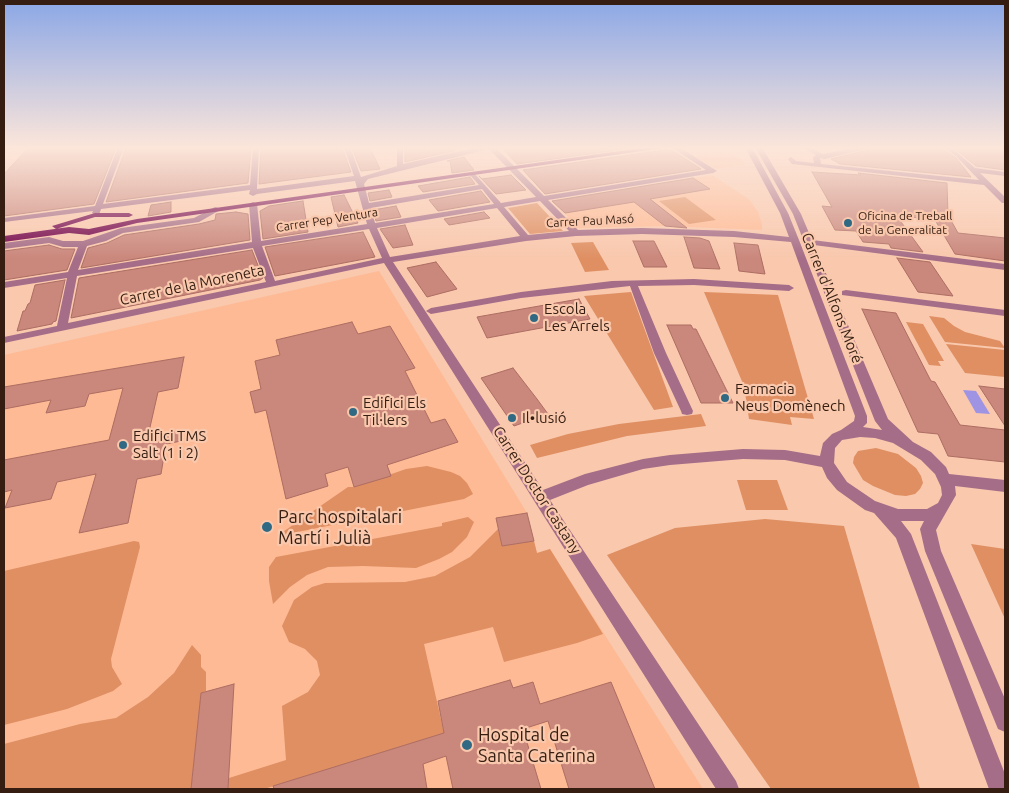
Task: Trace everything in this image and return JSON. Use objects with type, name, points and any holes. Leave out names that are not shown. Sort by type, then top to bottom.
[{"type":"main road","points":[[4,233],[75,221],[96,211],[108,216],[142,215],[253,196],[360,184]]},
{"type":"main road","points":[[4,239],[69,230],[85,232],[137,220],[218,209],[253,196]]},
{"type":"main road","points":[[104,227],[111,220],[108,216]]},
{"type":"main road","points":[[69,230],[71,224],[75,221]]},
{"type":"street","points":[[96,211],[107,184]]},
{"type":"street","points":[[254,184],[257,244],[271,284]]},
{"type":"street","points":[[4,220],[360,184]]},
{"type":"street","name":"Carrer Doctor Castany","points":[[360,184],[372,226],[387,260],[728,789]]},
{"type":"street","points":[[481,184],[526,238]]},
{"type":"street","points":[[528,184],[576,233]]},
{"type":"street","name":"Carrer Pep Ventura","points":[[4,285],[632,184]]},
{"type":"street","name":"Carrer d'Alfons Moré","points":[[768,184],[784,213],[795,240],[861,416],[860,423],[845,434],[837,437],[830,444],[826,452],[827,462]]},
{"type":"street","name":"Carrer d'Alfons Moré","points":[[779,184],[797,214],[810,242],[882,421],[908,445]]},
{"type":"street","points":[[988,184],[1005,200]]},
{"type":"street","points":[[367,206],[483,187]]},
{"type":"street","points":[[4,246],[50,240],[63,244],[83,244],[103,239],[121,231],[196,220],[218,209]]},
{"type":"street","name":"Carrer Pau Masó","points":[[387,260],[526,238],[576,233],[689,232],[795,240]]},
{"type":"street","points":[[810,242],[1005,267]]},
{"type":"street","points":[[62,328],[72,275],[83,244]]},
{"type":"street","name":"Carrer de la Moreneta","points":[[4,340],[387,260]]},
{"type":"street","points":[[430,311],[521,294],[612,284],[694,282],[789,288]]},
{"type":"street","points":[[634,288],[660,354],[687,411]]},
{"type":"street","points":[[846,293],[1005,313]]},
{"type":"street","points":[[845,434],[875,433],[908,445],[930,460],[946,480],[949,495],[947,502],[928,529],[933,551],[1005,722]]},
{"type":"street","points":[[541,497],[585,480],[643,464],[742,454],[785,455],[827,462],[832,474],[842,486],[855,497],[880,510],[908,516],[929,515],[939,511]]},
{"type":"street","points":[[946,480],[1005,486]]},
{"type":"street","points":[[880,510],[903,534],[1000,789]]},
{"type":"shaded area","points":[[656,184],[726,184],[749,199],[758,212],[762,230],[665,226],[579,228],[554,202],[559,201],[557,200]]},
{"type":"shaded area","points":[[685,197],[716,220],[689,224],[659,201]]},
{"type":"shaded area","points":[[537,203],[563,231],[530,234],[508,208]]},
{"type":"shaded area","points":[[593,242],[609,270],[585,272],[571,243]]},
{"type":"shaded area","name":"Parc hospitalari Martí i Julià","points":[[379,271],[527,513],[537,553],[550,549],[703,789],[4,789],[4,355]]},
{"type":"shaded area","points":[[631,292],[673,407],[654,410],[584,296]]},
{"type":"shaded area","points":[[704,292],[778,295],[814,419],[790,417],[792,425],[749,419],[744,386]]},
{"type":"shaded area","points":[[929,316],[944,318],[965,332],[1000,341],[1005,348],[945,342]]},
{"type":"shaded area","points":[[906,322],[923,324],[944,361],[938,361],[941,366],[929,365]]},
{"type":"shaded area","points":[[946,344],[1005,350],[1005,377],[965,373]]},
{"type":"shaded area","points":[[963,390],[976,391],[990,414],[976,413]]},
{"type":"shaded area","points":[[701,414],[706,426],[627,436],[537,458],[530,445],[568,434],[619,424]]},
{"type":"shaded area","points":[[876,448],[898,454],[916,468],[923,483],[915,494],[906,496],[895,495],[863,480],[853,463],[854,457],[858,451]]},
{"type":"shaded area","points":[[427,466],[460,476],[467,483],[473,494],[464,499],[277,536],[348,487],[354,487],[406,469]]},
{"type":"shaded area","points":[[737,480],[777,480],[788,510],[746,510]]},
{"type":"shaded area","points":[[468,517],[474,522],[467,537],[452,552],[439,559],[416,568],[328,567],[307,575],[290,587],[273,604],[269,581],[269,567],[276,557],[442,526],[442,523]]},
{"type":"shaded area","points":[[765,519],[844,526],[920,789],[771,789],[607,555],[675,528]]},
{"type":"shaded area","points":[[498,529],[502,546],[534,541],[537,553],[550,549],[603,634],[577,643],[504,662],[493,627],[424,644],[444,733],[264,789],[228,789],[229,778],[286,760],[282,706],[308,692],[320,675],[317,661],[305,649],[289,642],[282,626],[294,600],[312,587],[325,583],[405,582],[435,576],[470,557]]},
{"type":"shaded area","points":[[134,541],[139,542],[140,547],[111,659],[112,667],[122,684],[113,691],[67,709],[4,725],[4,571]]},
{"type":"shaded area","points":[[971,544],[1005,549],[1005,619]]},
{"type":"shaded area","points":[[192,645],[201,655],[201,667],[206,672],[206,691],[201,693],[191,789],[4,789],[4,744],[80,724],[116,718],[148,697],[174,673]]},
{"type":"building","points":[[4,184],[102,184],[94,204],[4,216]]},
{"type":"building","points":[[113,184],[240,184],[106,202]]},
{"type":"building","points":[[430,184],[475,184],[423,192],[418,186]]},
{"type":"building","points":[[487,184],[520,184],[526,190],[496,194]]},
{"type":"building","points":[[536,184],[607,184],[545,194]]},
{"type":"building","points":[[656,184],[702,184],[710,189],[650,199],[687,228],[665,226],[634,202],[565,213],[552,201]]},
{"type":"building","points":[[819,184],[947,184],[948,215],[958,233],[1005,238],[1005,261],[955,254],[935,220],[896,215],[923,252],[891,248],[889,244],[863,242],[856,231],[835,230],[822,206],[832,207]]},
{"type":"building","points":[[389,190],[392,197],[370,201],[368,193]]},
{"type":"building","points":[[481,191],[490,202],[438,211],[429,200]]},
{"type":"building","points":[[344,195],[358,223],[338,227],[331,197]]},
{"type":"building","points":[[303,201],[308,232],[263,239],[260,211],[269,206]]},
{"type":"building","points":[[171,202],[171,212],[148,216],[151,205]]},
{"type":"building","points":[[396,206],[401,217],[376,221],[373,210]]},
{"type":"building","points":[[236,212],[248,214],[250,240],[81,268],[88,248],[107,243],[124,235],[199,224],[215,220],[216,214]]},
{"type":"building","points":[[484,212],[490,218],[449,225],[444,219]]},
{"type":"building","points":[[405,225],[413,245],[393,248],[380,229]]},
{"type":"building","points":[[363,232],[375,257],[275,276],[265,247]]},
{"type":"building","points":[[684,237],[700,238],[709,241],[720,269],[694,268]]},
{"type":"building","points":[[633,241],[654,241],[667,267],[644,267]]},
{"type":"building","points":[[734,243],[758,245],[765,274],[739,271]]},
{"type":"building","points":[[49,245],[62,249],[75,249],[67,270],[4,280],[4,251]]},
{"type":"building","points":[[252,250],[263,278],[260,280],[71,318],[79,278]]},
{"type":"building","points":[[897,258],[930,262],[953,296],[918,292]]},
{"type":"building","points":[[436,262],[457,289],[427,297],[407,268]]},
{"type":"building","points":[[65,280],[56,321],[52,324],[17,331],[23,311],[25,311],[30,303],[35,285]]},
{"type":"building","name":"Escola Les Arrels","points":[[579,299],[590,319],[487,338],[477,317]]},
{"type":"building","points":[[862,309],[896,313],[931,381],[935,382],[960,425],[1005,430],[1005,462],[948,456],[938,434],[918,432]]},
{"type":"building","name":"Edifici Els Til·lers","points":[[352,322],[358,334],[390,326],[415,368],[405,371],[431,423],[445,419],[458,442],[387,465],[391,476],[354,487],[348,467],[325,474],[328,486],[286,499],[266,410],[255,413],[250,392],[261,389],[255,361],[280,355],[276,340]]},
{"type":"building","points":[[667,325],[691,325],[693,329],[696,329],[733,403],[701,403]]},
{"type":"building","name":"Edifici TMS Salt (1 i 2)","points":[[184,357],[178,388],[158,392],[148,436],[183,430],[181,441],[166,444],[161,474],[137,479],[128,523],[79,533],[96,474],[57,482],[51,499],[5,508],[12,490],[4,492],[4,460],[109,440],[123,388],[89,394],[85,406],[46,413],[51,400],[4,409],[4,387]]},
{"type":"building","points":[[513,368],[548,414],[514,426],[481,378]]},
{"type":"building","points":[[979,386],[1005,389],[1005,426]]},
{"type":"building","points":[[527,513],[534,541],[502,546],[496,518]]},
{"type":"building","name":"Hospital de Santa Caterina","points":[[510,680],[513,688],[533,682],[540,704],[611,682],[655,789],[569,789],[548,721],[523,729],[541,789],[453,789],[446,756],[423,764],[427,789],[274,789],[273,786],[444,733],[438,701]]},
{"type":"building","points":[[234,684],[228,789],[191,789],[201,693]]},
{"type":"place","name":"Oficina de Treball de la Generalitat","points":[[848,223]]},
{"type":"place","name":"Escola Les Arrels","points":[[534,318]]},
{"type":"place","name":"Farmacia Neus Domènech","points":[[725,398]]},
{"type":"place","name":"Edifici Els Til·lers","points":[[353,412]]},
{"type":"place","name":"Il•lusió","points":[[512,418]]},
{"type":"place","name":"Edifici TMS Salt (1 i 2)","points":[[123,445]]},
{"type":"place","name":"Parc hospitalari Martí i Julià","points":[[267,527]]},
{"type":"place","name":"Hospital de Santa Caterina","points":[[467,745]]}]
